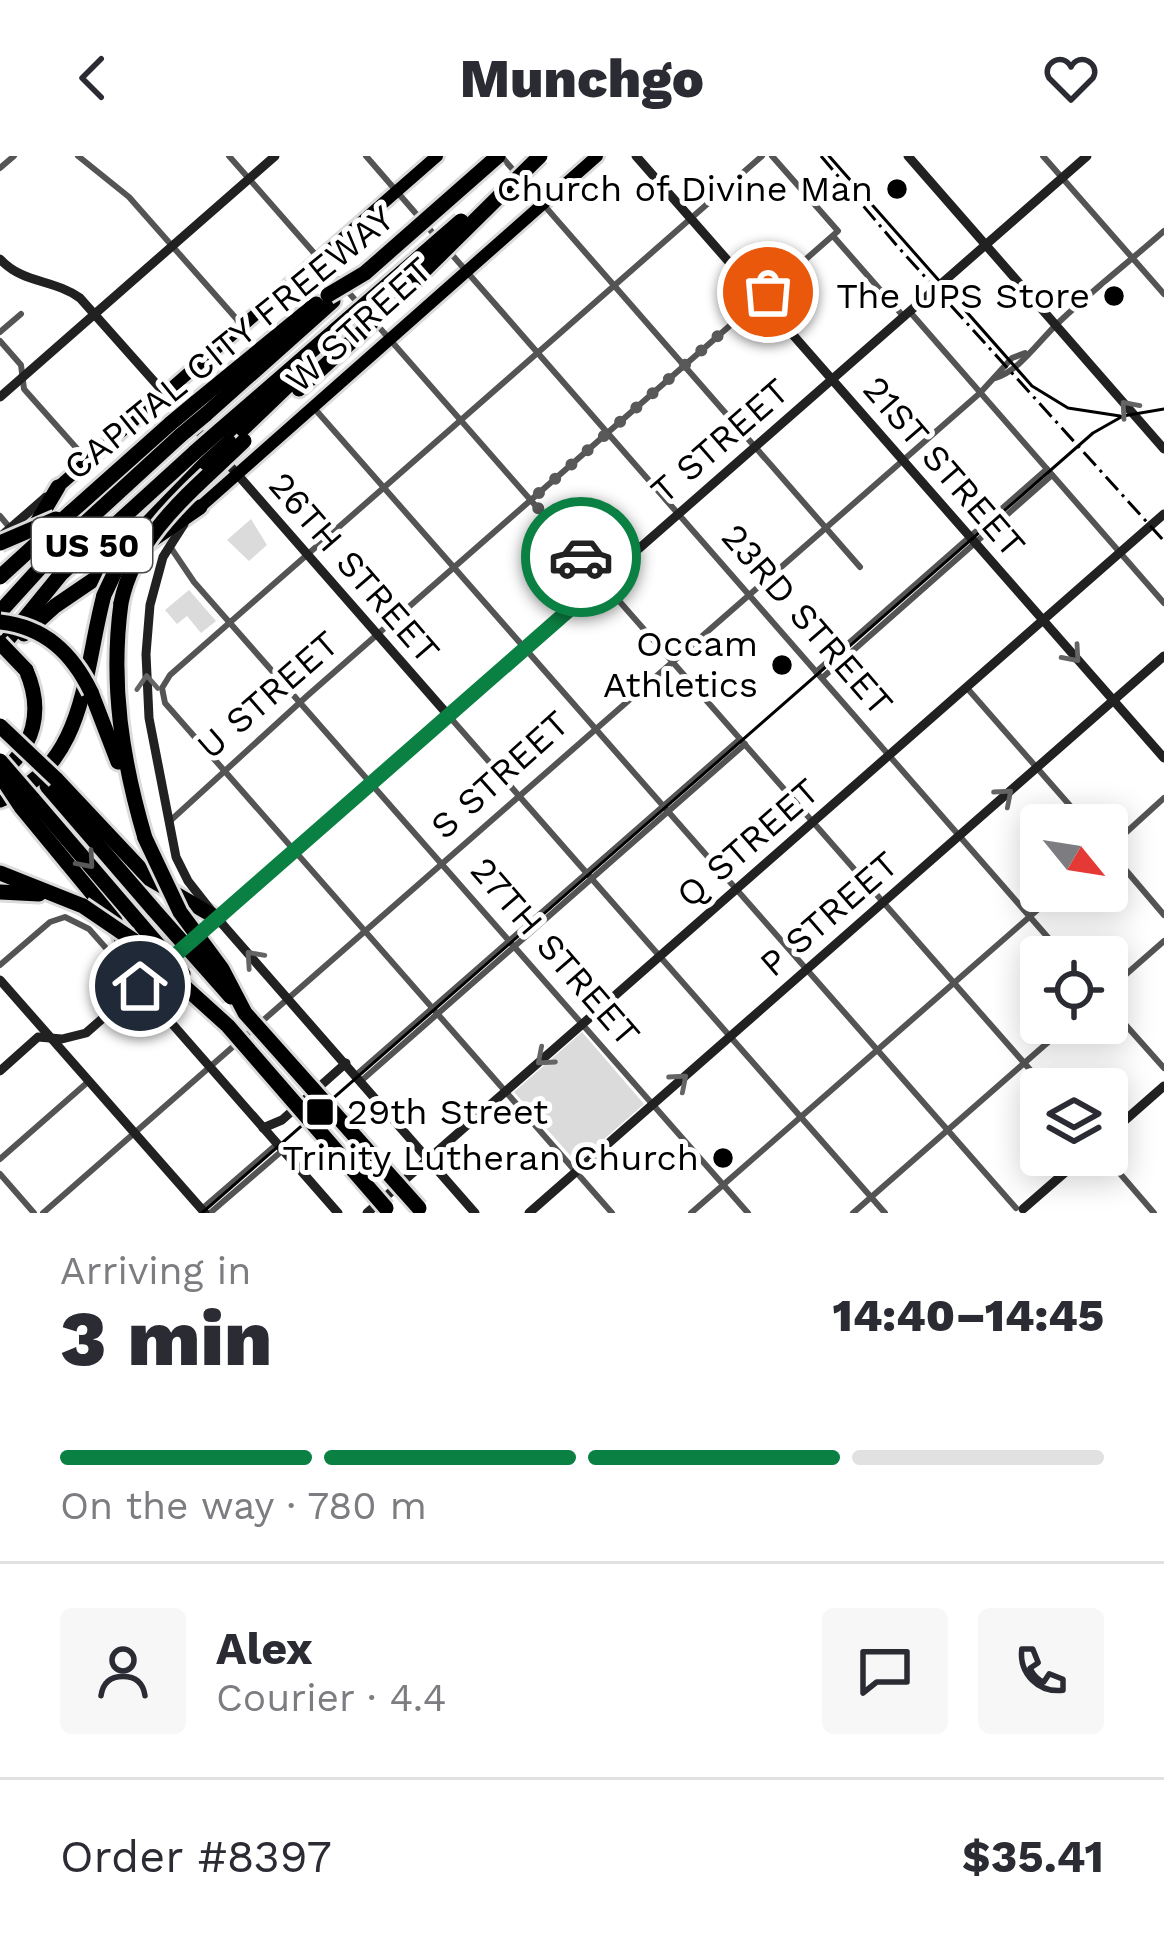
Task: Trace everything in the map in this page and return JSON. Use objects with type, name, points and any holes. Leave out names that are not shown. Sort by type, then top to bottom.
[{"type":"highway","name":"CAPITAL CITY FREEWAY","points":[[0,577],[92,492],[176,429],[500,156]]},
{"type":"highway","name":"CAPITAL CITY FREEWAY","points":[[354,325],[460,221],[538,156]]},
{"type":"highway","name":"CAPITAL CITY FREEWAY","points":[[422,1211],[244,1012],[222,969],[180,912],[146,838],[132,792],[117,692],[121,603],[130,573],[156,529],[231,438],[538,156]]},
{"type":"highway","name":"US 50","points":[[0,650],[62,574],[231,438],[354,325]]},
{"type":"highway","name":"US 50","points":[[0,612],[176,429]]},
{"type":"highway","points":[[0,800],[32,784],[66,745],[78,716],[104,595],[124,553],[201,458]]},
{"type":"highway","points":[[0,599],[38,515],[58,487]]},
{"type":"highway","points":[[200,507],[55,606],[0,650],[26,670],[35,698],[28,743],[0,775],[141,925],[388,1211]]},
{"type":"highway","points":[[0,540],[32,532],[69,512]]},
{"type":"highway","points":[[0,622],[23,627],[58,645],[73,660],[132,792]]},
{"type":"highway","points":[[0,729],[150,880],[218,918]]},
{"type":"highway","points":[[0,761],[115,921],[140,986]]},
{"type":"highway","points":[[51,783],[244,1012]]},
{"type":"highway","points":[[0,873],[83,906],[124,932],[228,1027]]},
{"type":"highway","points":[[0,892],[42,894],[83,906]]},
{"type":"main road","points":[[0,397],[275,156]]},
{"type":"main road","points":[[0,540],[437,156]]},
{"type":"main road","name":"W STREET","points":[[169,545],[236,474],[597,156]]},
{"type":"main road","name":"21ST STREET","points":[[636,156],[1164,758]]},
{"type":"main road","name":"T STREET","points":[[66,1054],[1087,156]]},
{"type":"main road","points":[[916,159],[1164,448]]},
{"type":"main road","name":"26TH STREET","points":[[0,260],[21,277],[71,292],[95,314],[448,716]]},
{"type":"main road","name":"Q STREET","points":[[367,1213],[1164,514]]},
{"type":"main road","points":[[169,545],[159,566],[148,623],[146,671],[149,718],[179,866],[218,918],[475,1213]]},
{"type":"main road","name":"P STREET","points":[[529,1213],[1164,656]]},
{"type":"main road","points":[[0,980],[206,1212]]},
{"type":"main road","points":[[140,986],[338,1213]]},
{"type":"main road","points":[[0,1071],[38,1037],[62,1039],[86,1033]]},
{"type":"main road","points":[[263,1128],[282,1120],[346,1063]]},
{"type":"main road","points":[[1128,1118],[1164,1086]]},
{"type":"main road","points":[[1019,1211],[1060,1176]]},
{"type":"street","points":[[0,168],[14,156]]},
{"type":"street","points":[[78,156],[89,160],[129,197],[243,326]]},
{"type":"street","points":[[229,156],[1028,1068]]},
{"type":"street","name":"23RD STREET","points":[[365,156],[1047,936]]},
{"type":"street","points":[[500,156],[860,567]]},
{"type":"street","points":[[612,1213],[164,701],[161,692],[167,678],[762,156]]},
{"type":"street","points":[[772,156],[1164,603]]},
{"type":"street","points":[[1043,156],[1164,294]]},
{"type":"street","name":"S STREET","points":[[39,1213],[211,1068],[980,393],[1017,354],[1025,353],[1164,231]]},
{"type":"street","name":"U STREET","points":[[168,823],[836,234]]},
{"type":"street","points":[[0,332],[21,314]]},
{"type":"street","points":[[0,341],[21,365],[25,390],[88,461]]},
{"type":"street","points":[[313,407],[1019,1211]]},
{"type":"street","points":[[819,675],[1050,472]]},
{"type":"street","points":[[0,517],[10,528]]},
{"type":"street","name":"27TH STREET","points":[[169,545],[230,622],[748,1213]]},
{"type":"street","points":[[159,566],[179,563]]},
{"type":"street","points":[[966,687],[1069,804]]},
{"type":"street","name":"26TH STREET","points":[[448,716],[885,1213]]},
{"type":"street","points":[[359,1078],[743,742]]},
{"type":"street","points":[[1128,830],[1164,798]]},
{"type":"street","points":[[164,799],[177,806],[189,800]]},
{"type":"street","points":[[1128,873],[1164,915]]},
{"type":"street","points":[[691,1213],[1035,912]]},
{"type":"street","points":[[0,965],[50,922],[65,917],[89,929],[140,986]]},
{"type":"street","points":[[1128,973],[1164,941]]},
{"type":"street","points":[[1128,1028],[1164,1068]]},
{"type":"street","points":[[853,1213],[1046,1044]]},
{"type":"street","points":[[0,1159],[89,1081]]},
{"type":"street","points":[[206,1212],[280,1147]]},
{"type":"street","points":[[0,1174],[39,1213]]},
{"type":"street","points":[[1122,1176],[1154,1213]]},
{"type":"shaded area","points":[[251,519],[267,545],[249,561],[227,540]]},
{"type":"shaded area","points":[[189,590],[216,621],[201,633],[187,616],[177,624],[165,610]]},
{"type":"shaded area","points":[[582,1032],[644,1104],[577,1163],[514,1092]]},
{"type":"tram line","points":[[829,156],[1032,386],[1068,408],[1120,416]]},
{"type":"tram line","points":[[202,1213],[1093,433],[1123,416],[1164,409]]},
{"type":"railway","points":[[821,156],[1164,541]]},
{"type":"way so far","points":[[581,557],[531,500],[768,292]]},
{"type":"place","name":"Church of Divine Man","points":[[897,189]]},
{"type":"place","name":"The UPS Store","points":[[1114,296]]},
{"type":"place","name":"Occam Athletics","points":[[782,665]]},
{"type":"place","name":"29th Street","points":[[320,1112]]},
{"type":"place","name":"Trinity Lutheran Church","points":[[723,1158]]},
{"type":"route","points":[[140,986],[602,581],[581,557]]}]
